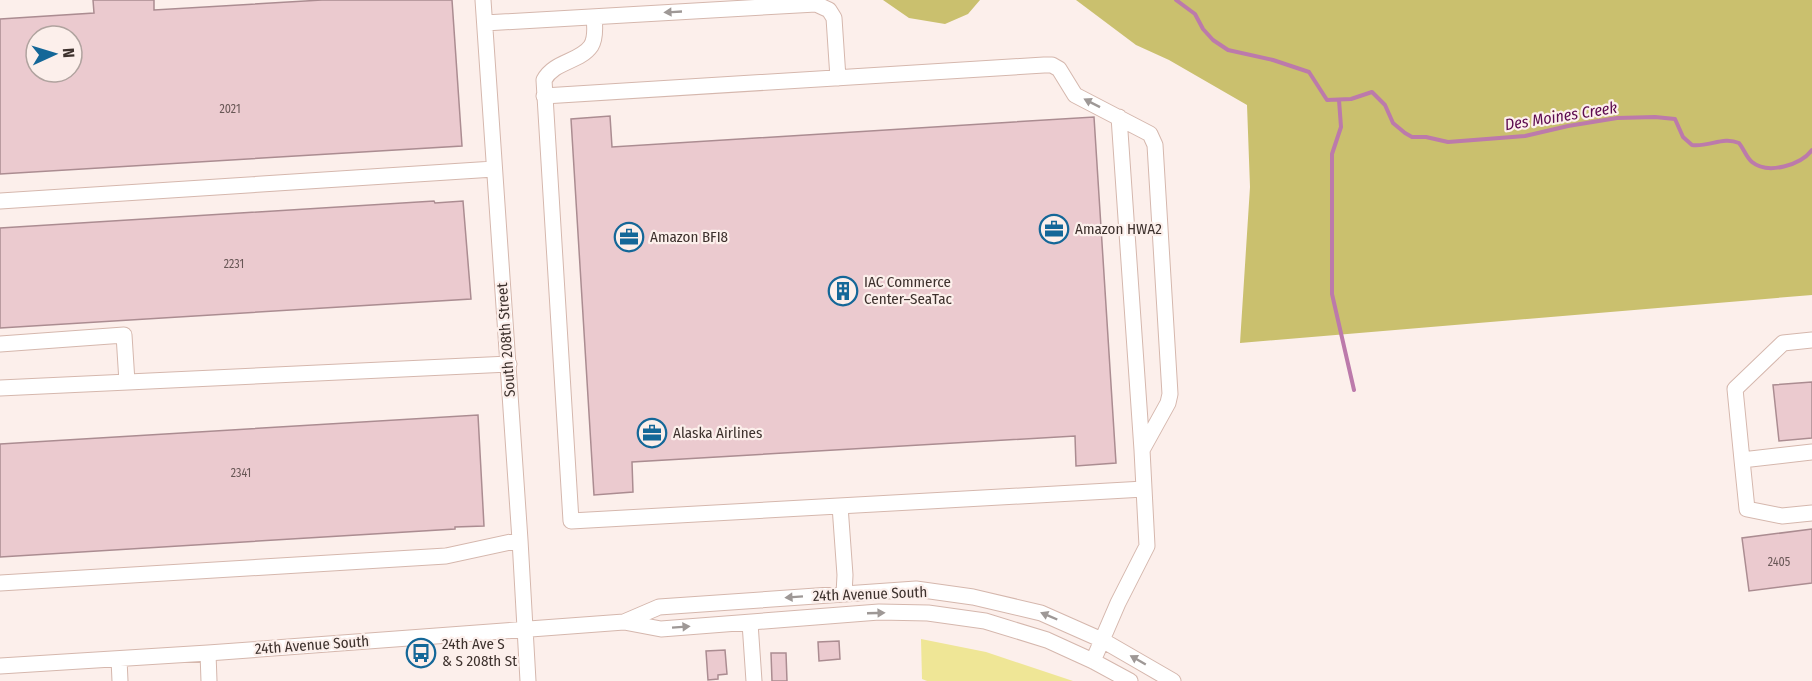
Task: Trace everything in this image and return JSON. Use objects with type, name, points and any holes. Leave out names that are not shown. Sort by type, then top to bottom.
[{"type":"street","name":"South 208th Street","points":[[483,0],[528,681]]},
{"type":"street","points":[[484,23],[816,4],[829,10],[834,18],[838,78]]},
{"type":"street","points":[[594,17],[595,33],[591,46],[582,54],[548,71],[544,80],[571,521],[1144,489]]},
{"type":"street","points":[[544,96],[1044,65],[1052,65],[1059,69],[1076,95],[1150,134],[1155,145],[1170,394],[1168,403],[1142,450]]},
{"type":"street","points":[[1093,661],[1147,546],[1119,117]]},
{"type":"street","points":[[0,201],[494,169]]},
{"type":"street","points":[[0,344],[124,335],[127,382]]},
{"type":"street","points":[[1812,340],[1783,343],[1735,389],[1746,508],[1782,516],[1812,513]]},
{"type":"street","points":[[0,388],[508,364]]},
{"type":"street","points":[[1742,460],[1812,452]]},
{"type":"street","points":[[840,506],[845,575],[844,594]]},
{"type":"street","points":[[0,583],[446,556],[520,540]]},
{"type":"street","name":"24th Avenue South","points":[[624,622],[659,607],[916,589],[973,597],[1041,613],[1102,640],[1173,681]]},
{"type":"street","name":"24th Avenue South","points":[[0,666],[624,622],[661,629],[879,612],[928,613],[985,621],[1047,640],[1130,681]]},
{"type":"street","points":[[750,623],[754,681]]},
{"type":"street","points":[[208,653],[210,681]]},
{"type":"street","points":[[119,659],[120,681]]},
{"type":"shaded area","points":[[883,0],[980,0],[968,14],[945,24],[909,18]]},
{"type":"shaded area","points":[[1076,0],[1812,0],[1812,295],[1240,343],[1250,187],[1247,105],[1169,60],[1136,45]]},
{"type":"shaded area","points":[[921,639],[986,652],[1073,681],[927,681],[922,679]]},
{"type":"building","points":[[93,0],[154,0],[154,10],[322,0],[452,0],[462,146],[0,174],[0,19],[94,13]]},
{"type":"building","name":"IAC Commerce Center–SeaTac","points":[[610,116],[612,147],[1094,117],[1116,463],[1076,466],[1075,436],[632,462],[633,492],[594,495],[571,119]]},
{"type":"building","points":[[434,201],[435,203],[463,201],[471,299],[0,328],[0,228]]},
{"type":"building","points":[[1812,382],[1812,438],[1779,441],[1773,385]]},
{"type":"building","points":[[478,415],[484,526],[0,557],[0,444]]},
{"type":"building","points":[[1812,529],[1812,583],[1749,591],[1742,538]]},
{"type":"building","points":[[839,641],[840,659],[819,661],[818,642]]},
{"type":"building","points":[[725,650],[727,674],[718,675],[718,679],[708,680],[706,651]]},
{"type":"building","points":[[771,653],[786,653],[787,681],[772,681]]},
{"type":"waterway","name":"Des Moines Creek","points":[[1176,0],[1195,14],[1203,29],[1213,40],[1228,50],[1273,60],[1309,72],[1327,100],[1351,99],[1372,92],[1385,105],[1393,123],[1412,137],[1426,137],[1448,142],[1525,136],[1617,118],[1655,117],[1675,119],[1683,137],[1692,145],[1722,141],[1739,143],[1752,162],[1767,168],[1792,164],[1812,150]]},
{"type":"waterway","name":"Des Moines Creek","points":[[1339,100],[1341,127],[1332,154],[1332,294],[1354,390]]},
{"type":"place","name":"Amazon HWA2","points":[[1054,229]]},
{"type":"place","name":"Amazon BFI8","points":[[629,237]]},
{"type":"place","name":"IAC Commerce Center–SeaTac","points":[[843,291]]},
{"type":"place","name":"Alaska Airlines","points":[[652,433]]},
{"type":"place","name":"24th Ave S & S 208th St","points":[[421,653]]}]
